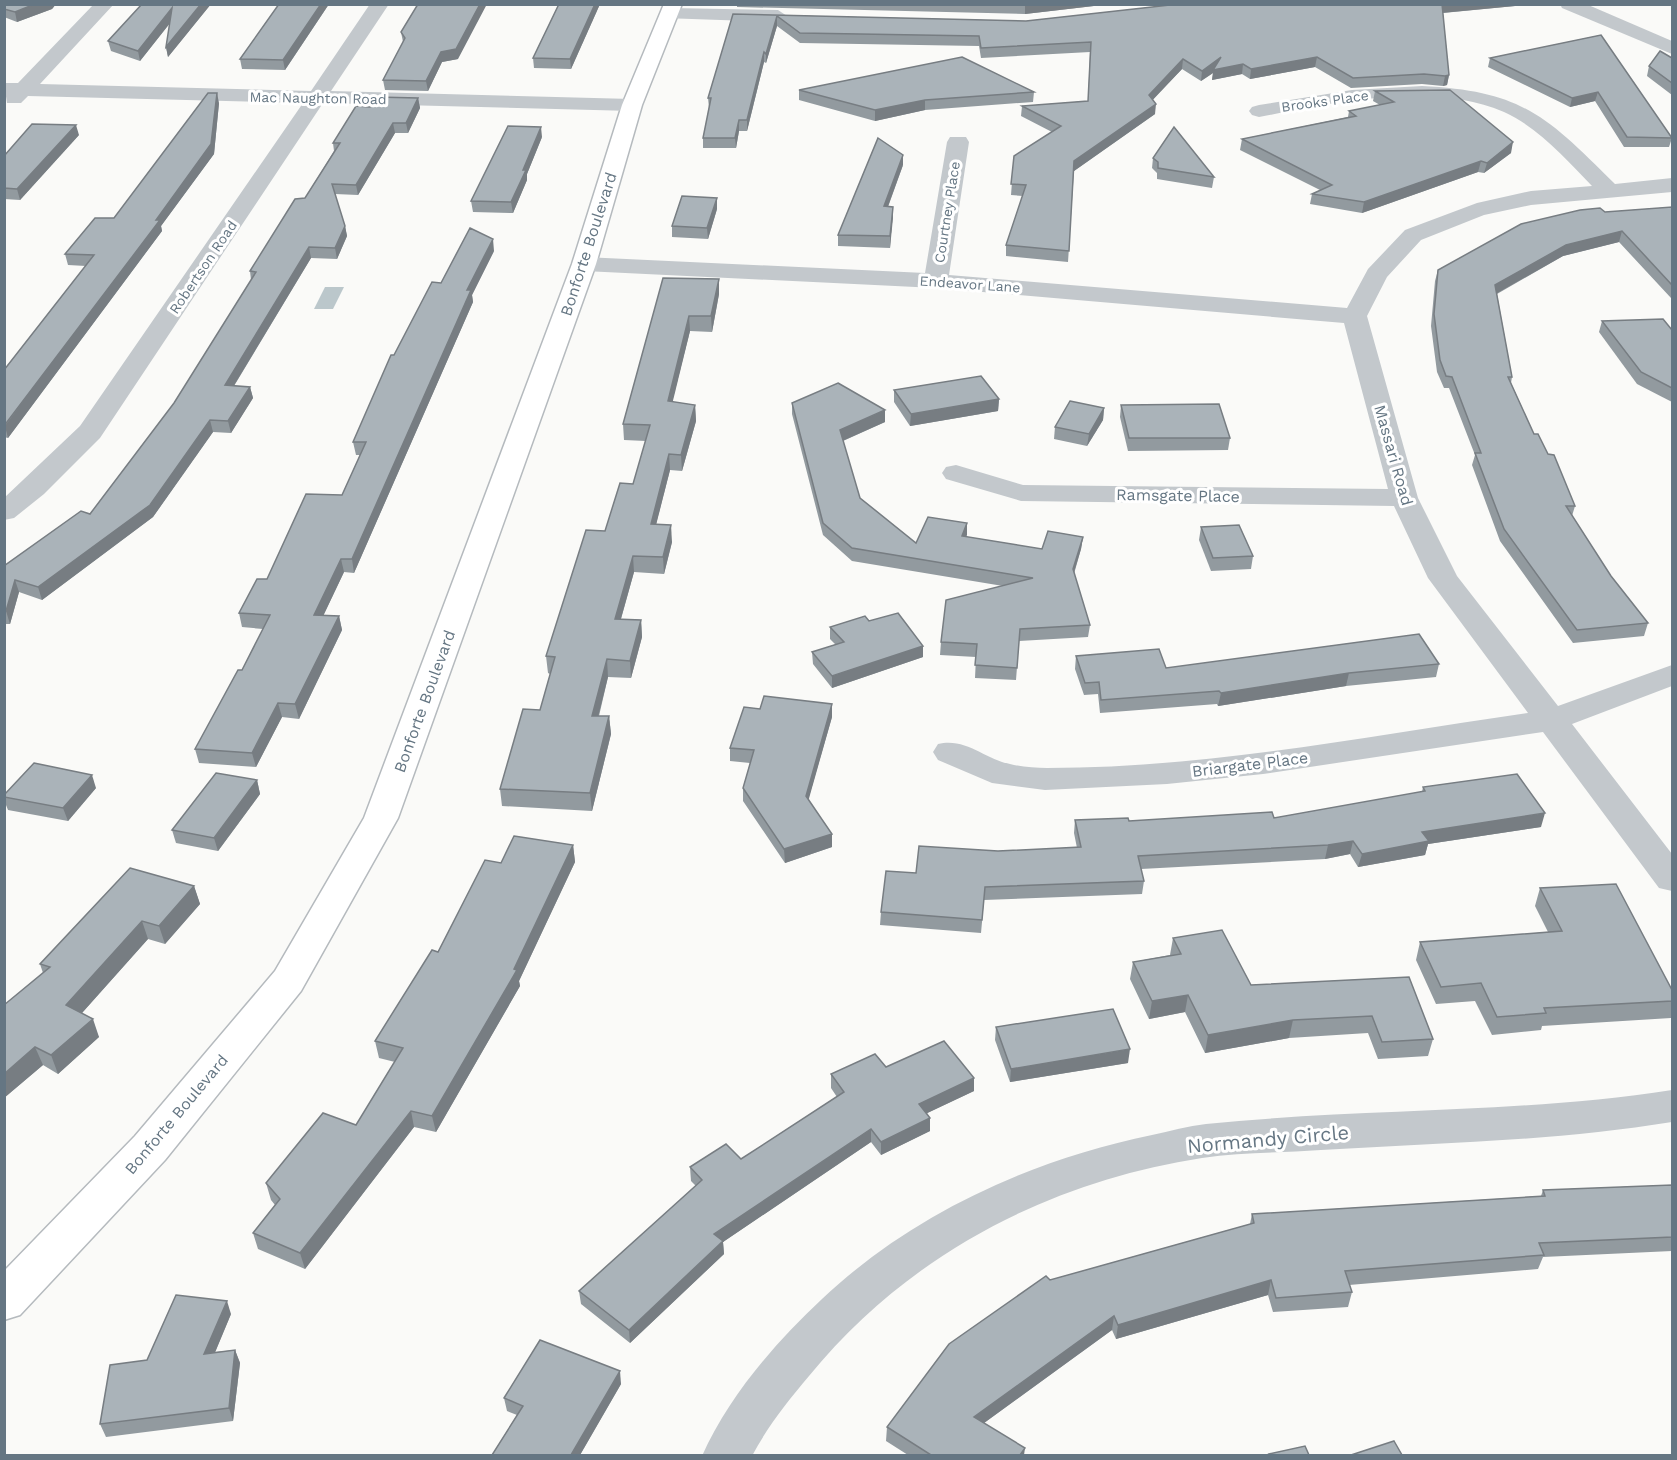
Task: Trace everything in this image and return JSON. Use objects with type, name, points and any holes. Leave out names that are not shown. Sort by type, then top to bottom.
[{"type":"main road","name":"Bonforte Boulevard","points":[[4,1300],[150,1148],[288,981],[381,818],[584,264],[632,105],[671,9]]},
{"type":"street","points":[[4,109],[14,89],[105,4]]},
{"type":"street","name":"Robertson Road","points":[[4,512],[34,488],[90,432],[380,4]]},
{"type":"street","points":[[1569,4],[1672,48]]},
{"type":"street","points":[[671,9],[800,17]]},
{"type":"street","name":"Mac Naughton Road","points":[[14,89],[632,105]]},
{"type":"street","name":"Brooks Place","points":[[1259,111],[1312,100],[1404,92],[1470,96],[1511,107],[1544,127],[1610,190]]},
{"type":"street","name":"Courtney Place","points":[[936,281],[958,142]]},
{"type":"street","points":[[1355,316],[1376,273],[1413,235],[1477,210],[1531,198],[1672,185]]},
{"type":"street","name":"Endeavor Lane","points":[[584,264],[936,281],[1355,316]]},
{"type":"street","name":"Massari Road","points":[[1355,316],[1404,498],[1443,578],[1672,879]]},
{"type":"street","name":"Ramsgate Place","points":[[956,473],[1021,493],[1404,498]]},
{"type":"street","name":"Briargate Place","points":[[950,752],[1004,775],[1045,779],[1167,773],[1263,763],[1551,720],[1672,675]]},
{"type":"street","name":"Normandy Circle","points":[[726,1455],[752,1410],[815,1335],[870,1282],[952,1226],[1032,1188],[1112,1160],[1204,1141],[1544,1120],[1628,1113],[1672,1106]]},
{"type":"shaded area","points":[[325,287],[344,287],[333,309],[314,309]]},
{"type":"building","points":[[4,4],[35,4],[15,12],[4,9]]},
{"type":"building","points":[[142,4],[201,4],[166,47],[172,8],[138,51],[108,41]]},
{"type":"building","points":[[279,4],[321,4],[283,60],[240,59]]},
{"type":"building","points":[[418,4],[480,4],[456,49],[441,52],[426,81],[383,80],[405,38],[401,32]]},
{"type":"building","points":[[559,4],[595,4],[570,59],[533,58]]},
{"type":"building","points":[[1179,4],[1442,4],[1449,75],[1353,78],[1317,57],[1251,69],[1243,64],[1213,70],[1221,57],[1202,71],[1183,59],[1149,95],[1156,104],[1074,161],[1069,251],[1006,245],[1026,185],[1011,184],[1014,156],[1061,126],[1022,106],[1088,101],[1091,42],[981,48],[979,36],[800,33],[777,16],[766,54],[764,52],[747,120],[739,120],[735,138],[703,138],[711,98],[708,98],[733,14],[1026,21]]},
{"type":"building","points":[[1601,35],[1672,138],[1627,137],[1598,92],[1572,98],[1490,58]]},
{"type":"building","points":[[1660,51],[1672,58],[1672,83],[1649,66]]},
{"type":"building","points":[[962,57],[1034,92],[925,100],[875,110],[799,90]]},
{"type":"building","points":[[1450,90],[1513,142],[1487,163],[1481,161],[1364,202],[1312,194],[1332,185],[1242,139],[1356,116],[1349,111],[1394,102],[1375,91]]},
{"type":"building","points":[[208,93],[217,93],[211,144],[156,220],[160,220],[4,426],[4,370],[94,255],[65,254],[95,218],[114,218]]},
{"type":"building","points":[[375,97],[418,98],[406,123],[393,123],[356,185],[332,184],[345,226],[335,248],[309,247],[225,385],[250,387],[228,421],[210,420],[150,505],[38,587],[15,580],[6,611],[4,611],[4,566],[81,511],[90,514],[174,403],[256,272],[250,271],[295,199],[305,198],[340,143],[333,143],[356,106],[370,107]]},
{"type":"building","points":[[32,124],[76,125],[17,189],[4,188],[4,156]]},
{"type":"building","points":[[508,126],[541,127],[523,170],[526,170],[511,202],[471,201]]},
{"type":"building","points":[[1174,127],[1214,177],[1158,168],[1158,162],[1153,158]]},
{"type":"building","points":[[878,138],[903,155],[884,206],[893,207],[890,236],[838,235]]},
{"type":"building","points":[[682,196],[717,198],[707,228],[672,226]]},
{"type":"building","points":[[1672,207],[1672,285],[1622,231],[1566,245],[1495,285],[1512,377],[1508,377],[1534,434],[1538,434],[1548,454],[1554,455],[1575,506],[1566,506],[1611,576],[1648,623],[1577,630],[1504,529],[1475,453],[1481,453],[1452,377],[1446,376],[1440,360],[1434,314],[1438,270],[1521,224],[1580,210],[1600,208],[1605,212]]},
{"type":"building","points":[[470,228],[493,239],[467,290],[471,290],[352,559],[341,559],[314,615],[339,616],[295,704],[278,703],[252,753],[195,749],[238,670],[242,670],[270,615],[239,613],[257,579],[267,579],[306,494],[342,495],[366,442],[353,442],[391,355],[394,355],[432,282],[441,283]]},
{"type":"building","points":[[663,278],[719,279],[711,316],[689,316],[668,401],[695,405],[681,455],[669,454],[651,524],[671,525],[663,557],[633,556],[615,619],[641,620],[630,661],[607,659],[592,716],[609,716],[590,793],[500,789],[523,709],[540,710],[555,657],[546,656],[586,530],[605,531],[620,483],[633,484],[650,425],[623,424]]},
{"type":"building","points":[[1663,319],[1672,330],[1672,388],[1641,372],[1602,321]]},
{"type":"building","points":[[981,376],[999,399],[911,414],[894,390]]},
{"type":"building","points":[[838,383],[885,410],[840,430],[860,498],[916,543],[928,517],[967,523],[962,536],[1042,549],[1048,531],[1083,537],[1073,569],[1090,625],[1020,629],[1017,668],[975,665],[977,644],[941,642],[946,600],[1033,578],[852,548],[823,523],[792,403]]},
{"type":"building","points":[[1070,401],[1104,408],[1089,434],[1055,427]]},
{"type":"building","points":[[1219,404],[1230,438],[1129,438],[1121,405]]},
{"type":"building","points":[[1239,525],[1253,556],[1213,558],[1201,527]]},
{"type":"building","points":[[898,613],[923,646],[832,676],[812,652],[844,642],[830,627],[865,616],[869,621]]},
{"type":"building","points":[[1419,634],[1439,664],[1349,673],[1221,693],[1219,691],[1101,700],[1099,682],[1085,683],[1076,656],[1159,649],[1166,668]]},
{"type":"building","points":[[764,696],[832,704],[806,796],[832,834],[784,849],[743,788],[754,750],[730,748],[744,707],[760,709]]},
{"type":"building","points":[[34,763],[92,775],[63,808],[4,797]]},
{"type":"building","points":[[216,773],[257,780],[214,838],[172,830]]},
{"type":"building","points":[[1517,774],[1545,813],[1422,832],[1429,841],[1362,854],[1353,841],[1328,845],[1138,856],[1144,881],[985,887],[982,920],[881,912],[886,871],[916,873],[919,846],[998,851],[1081,847],[1075,820],[1128,818],[1129,821],[1272,812],[1274,818],[1425,791],[1423,787]]},
{"type":"building","points":[[514,836],[573,845],[514,969],[517,970],[432,1116],[411,1111],[300,1253],[253,1233],[280,1199],[266,1183],[323,1113],[356,1125],[403,1048],[375,1041],[432,950],[438,952],[485,860],[501,863]]},
{"type":"building","points":[[130,868],[194,886],[159,926],[142,921],[66,1005],[93,1019],[51,1055],[35,1047],[4,1074],[4,1005],[50,967],[40,964]]},
{"type":"building","points":[[1616,884],[1672,990],[1672,1001],[1544,1008],[1546,1013],[1497,1017],[1481,983],[1441,987],[1420,942],[1562,931],[1540,888]]},
{"type":"building","points":[[1222,930],[1251,985],[1409,977],[1433,1039],[1382,1042],[1372,1016],[1293,1020],[1208,1035],[1188,995],[1152,1001],[1133,962],[1181,954],[1173,938]]},
{"type":"building","points":[[1113,1009],[1130,1049],[1011,1069],[996,1027]]},
{"type":"building","points":[[944,1041],[974,1078],[919,1104],[930,1118],[881,1142],[871,1129],[714,1234],[723,1241],[629,1330],[579,1291],[702,1180],[690,1167],[726,1144],[741,1159],[844,1092],[831,1074],[875,1054],[886,1067]]},
{"type":"building","points":[[1672,1185],[1672,1237],[1539,1243],[1544,1255],[1345,1271],[1352,1292],[1276,1298],[1271,1280],[1118,1325],[1114,1316],[974,1417],[1025,1448],[1020,1455],[931,1455],[887,1427],[949,1344],[1046,1276],[1050,1280],[1254,1223],[1252,1214],[1545,1196],[1543,1190]]},
{"type":"building","points":[[176,1295],[227,1301],[204,1354],[235,1350],[229,1408],[100,1424],[110,1365],[147,1360]]},
{"type":"building","points":[[540,1340],[620,1371],[571,1455],[492,1455],[523,1406],[504,1398]]},
{"type":"building","points":[[1394,1441],[1402,1455],[1351,1455]]},
{"type":"building","points":[[1305,1446],[1309,1455],[1269,1454]]}]
